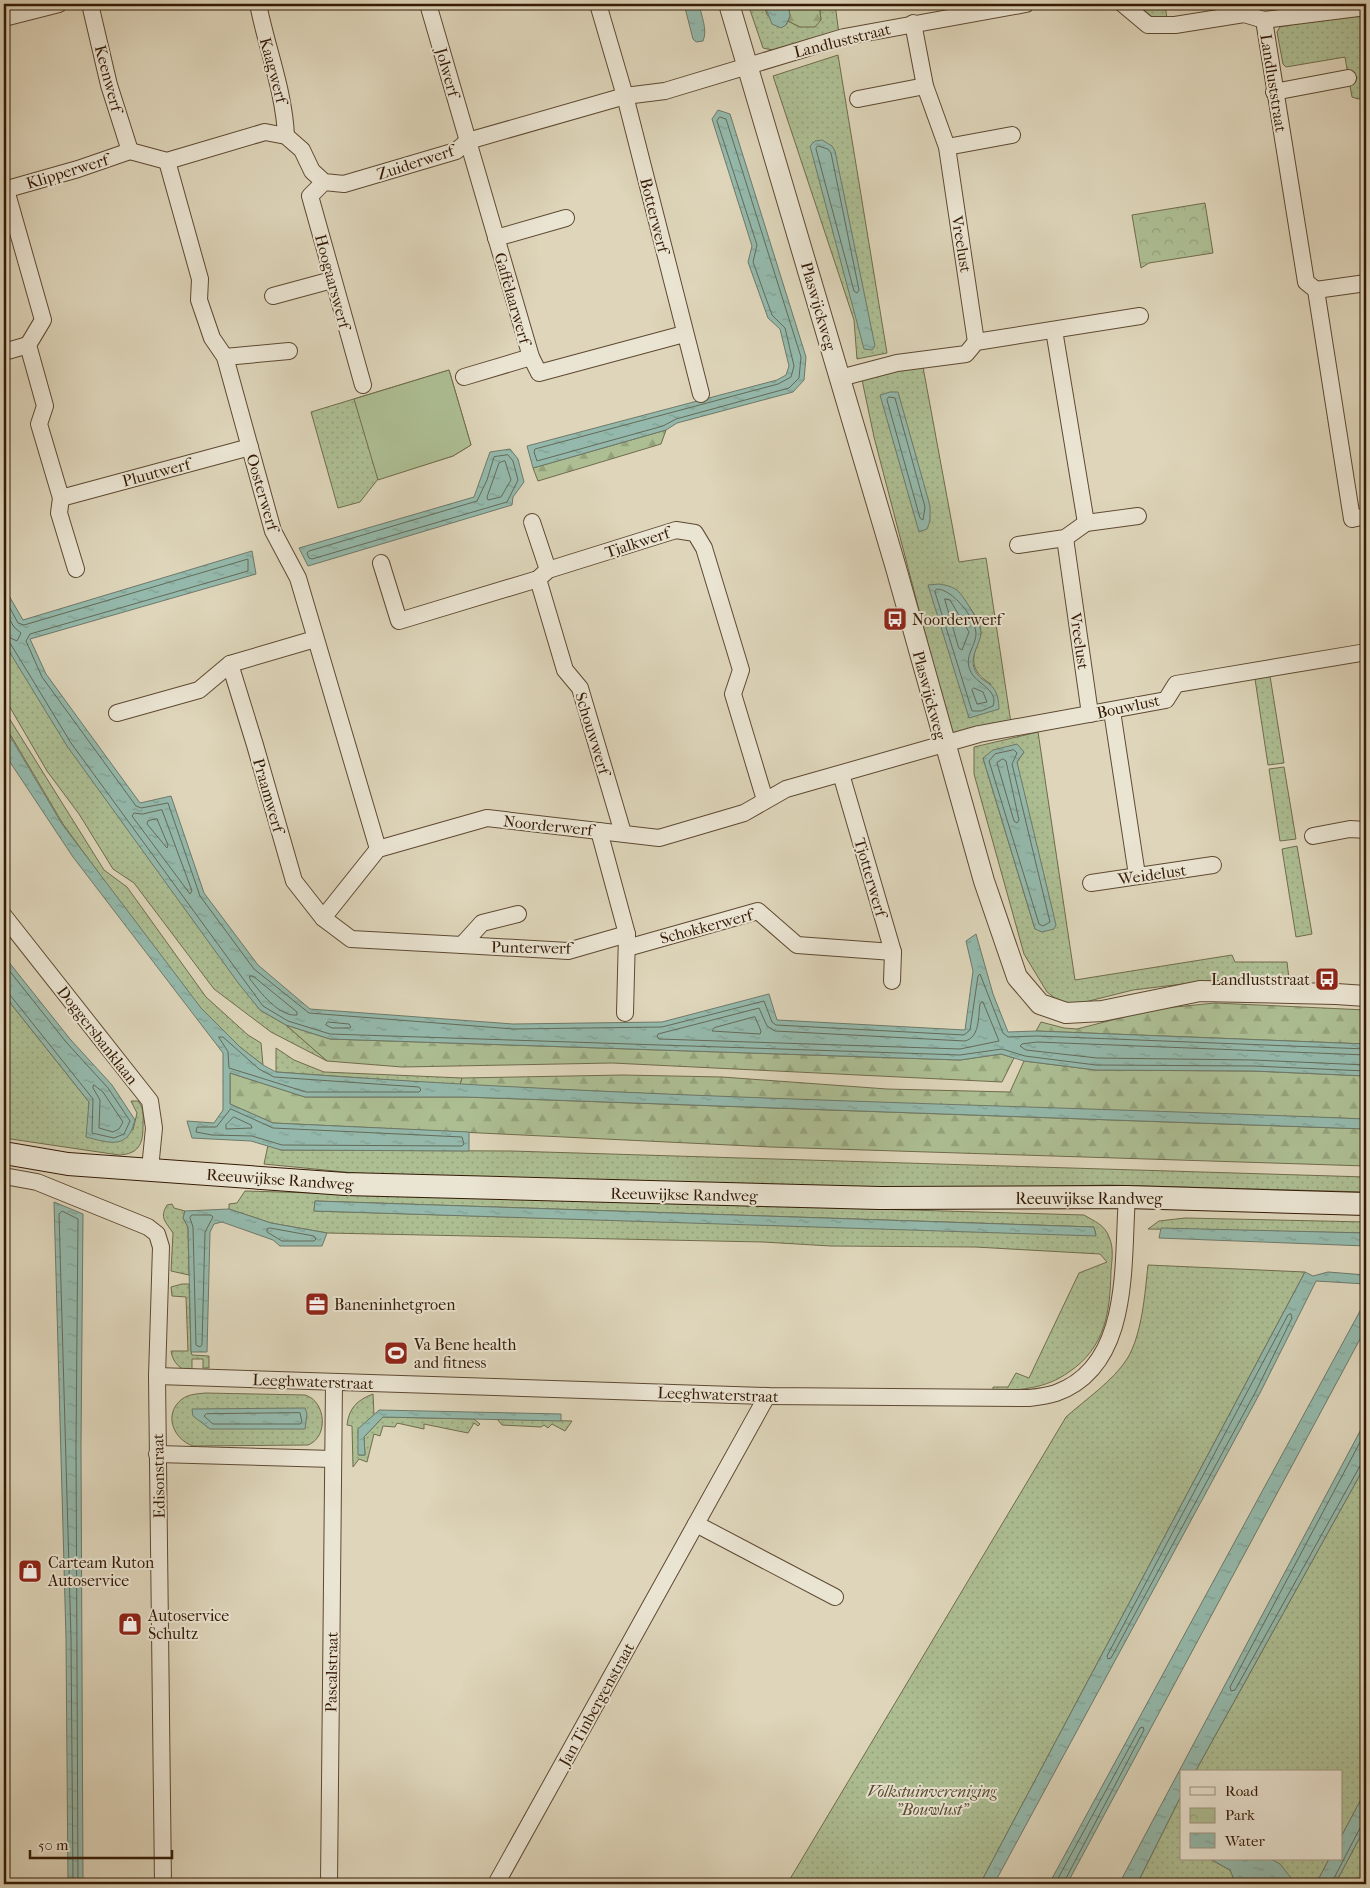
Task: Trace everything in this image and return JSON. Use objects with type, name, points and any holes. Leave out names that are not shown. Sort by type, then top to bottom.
[{"type":"main road","name":"Reeuwijkse Randweg","points":[[4,1153],[68,1164],[325,1183],[558,1191],[880,1198],[1127,1198],[1366,1204]]},
{"type":"street","points":[[4,18],[39,6],[58,4]]},
{"type":"street","name":"Keenwerf","points":[[90,4],[109,85],[130,151]]},
{"type":"street","name":"Kaagwerf","points":[[258,4],[265,39],[285,107],[286,136]]},
{"type":"street","name":"Jolwerf","points":[[428,4],[468,141]]},
{"type":"street","name":"Botterwerf","points":[[598,4],[625,96],[684,334],[701,394]]},
{"type":"street","name":"Plaswijckweg","points":[[729,4],[840,378],[944,745],[1004,942],[1017,977],[1040,1004],[1066,1013],[1102,1011],[1200,991],[1366,996]]},
{"type":"street","name":"Landluststraat","points":[[748,65],[844,37],[1006,5],[1026,4]]},
{"type":"street","name":"Landluststraat","points":[[1123,4],[1148,25],[1175,25],[1244,14],[1264,20],[1274,92],[1306,282],[1316,290],[1352,519],[1366,516]]},
{"type":"street","points":[[1264,20],[1344,7],[1366,7]]},
{"type":"street","name":"Vreelust","points":[[913,23],[924,86],[947,147],[976,342]]},
{"type":"street","name":"Zuiderwerf","points":[[324,182],[344,184],[456,151],[468,141],[625,96],[665,91],[748,65]]},
{"type":"street","points":[[1274,92],[1348,78]]},
{"type":"street","points":[[858,99],[924,86]]},
{"type":"street","points":[[130,151],[167,161],[265,132],[286,136],[302,150],[312,171],[324,182]]},
{"type":"street","points":[[947,147],[1012,135]]},
{"type":"street","name":"Gaffelaarwerf","points":[[468,141],[531,358],[539,373],[684,334]]},
{"type":"street","name":"Klipperwerf","points":[[5,190],[78,169],[130,151]]},
{"type":"street","name":"Oosterwerf","points":[[167,161],[200,278],[199,300],[212,338],[225,358],[273,531],[298,578],[378,849]]},
{"type":"street","name":"Hoogaarswerf","points":[[324,182],[310,196],[363,385]]},
{"type":"street","points":[[4,352],[28,345],[43,320],[5,190]]},
{"type":"street","name":"Gaffelaarwerf","points":[[496,238],[566,218]]},
{"type":"street","points":[[273,296],[332,280]]},
{"type":"street","points":[[1316,290],[1366,282]]},
{"type":"street","points":[[840,378],[897,363],[966,354],[976,342],[1140,316]]},
{"type":"street","points":[[1054,330],[1086,523]]},
{"type":"street","points":[[28,345],[45,406],[39,424],[61,498],[59,513],[76,569]]},
{"type":"street","points":[[225,358],[289,350]]},
{"type":"street","name":"Gaffelaarwerf","points":[[464,377],[531,358]]},
{"type":"street","name":"Pluutwerf","points":[[61,498],[250,447]]},
{"type":"street","points":[[1018,546],[1065,538],[1086,523],[1138,516]]},
{"type":"street","name":"Schouwwerf","points":[[532,522],[565,670],[580,688],[623,833]]},
{"type":"street","name":"Tjalkwerf","points":[[381,562],[399,621],[676,530],[695,533],[704,548],[741,670],[733,694],[765,800]]},
{"type":"street","name":"Vreelust","points":[[1065,538],[1090,714]]},
{"type":"street","points":[[117,713],[199,690],[230,664],[315,639]]},
{"type":"street","name":"Bouwlust","points":[[944,745],[979,734],[1166,700],[1176,684],[1366,652]]},
{"type":"street","name":"Praamwerf","points":[[230,664],[256,745],[294,881],[322,918]]},
{"type":"street","points":[[1112,711],[1137,875]]},
{"type":"street","name":"Noorderwerf","points":[[378,849],[487,818],[659,838],[744,813],[786,790],[944,745]]},
{"type":"street","name":"Tjotterwerf","points":[[841,774],[893,952],[892,981]]},
{"type":"street","points":[[1313,836],[1350,829],[1366,830]]},
{"type":"street","points":[[599,831],[627,941],[625,1013]]},
{"type":"street","points":[[322,918],[378,849]]},
{"type":"street","name":"Weidelust","points":[[1091,883],[1213,865]]},
{"type":"street","name":"Schokkerwerf","points":[[627,941],[758,911],[796,945],[893,952]]},
{"type":"street","name":"Punterwerf","points":[[462,945],[482,923],[518,914]]},
{"type":"street","name":"Doggersbanklaan","points":[[4,916],[150,1101],[154,1128],[150,1169]]},
{"type":"street","name":"Punterwerf","points":[[322,918],[352,940],[568,951],[627,941]]},
{"type":"street","name":"Edisonstraat","points":[[4,1176],[37,1182],[148,1227],[157,1234],[162,1247],[157,1376],[157,1454],[163,1884]]},
{"type":"street","name":"Leeghwaterstraat","points":[[157,1376],[767,1396],[1029,1398],[1056,1393],[1077,1382],[1093,1368],[1106,1350],[1115,1328],[1120,1302],[1127,1198]]},
{"type":"street","name":"Pascalstraat","points":[[329,1884],[334,1383]]},
{"type":"street","name":"Jan Tinbergenstraat","points":[[496,1884],[767,1396]]},
{"type":"street","points":[[157,1454],[333,1459]]},
{"type":"street","points":[[696,1524],[835,1597]]},
{"type":"green space","points":[[748,4],[764,4],[767,15],[786,25],[788,21],[800,27],[821,20],[819,4],[835,4],[839,34],[777,51],[763,48]]},
{"type":"green space","points":[[788,4],[819,4],[821,20],[815,27],[800,27],[788,21],[790,16]]},
{"type":"green space","points":[[1136,4],[1165,4],[1167,19],[1155,19]]},
{"type":"green space","points":[[1366,11],[1366,97],[1358,99],[1352,97],[1345,57],[1286,67],[1283,64],[1277,32],[1280,27]]},
{"type":"green space","points":[[838,55],[887,353],[857,359],[854,320],[773,76]]},
{"type":"green space","points":[[1205,203],[1213,253],[1149,263],[1141,268],[1132,215]]},
{"type":"green space","points":[[923,367],[959,562],[986,558],[1011,723],[951,733],[874,437],[861,375]],"holes":[[[958,591],[976,616],[980,628],[981,634],[974,657],[975,667],[977,672],[991,684],[969,718]]]},
{"type":"green space","points":[[449,370],[471,445],[453,456],[378,479],[360,502],[338,508],[311,412]]},
{"type":"green space","points":[[449,370],[471,445],[453,456],[378,480],[354,399]]},
{"type":"green space","points":[[666,430],[661,444],[538,481],[533,468]]},
{"type":"green space","points":[[4,643],[260,1010],[286,1025],[327,1061],[271,1032],[214,989],[134,883],[113,869],[79,814],[47,771],[4,697]]},
{"type":"green space","points":[[1270,676],[1284,763],[1268,765],[1255,679]]},
{"type":"green space","points":[[4,710],[104,870],[127,887],[206,997],[248,1035],[261,1043],[263,1065],[240,1047],[219,1046],[156,952],[63,824],[4,724]]},
{"type":"green space","points":[[1038,732],[1075,980],[1232,955],[1235,962],[1287,962],[1289,979],[1208,981],[1133,990],[1077,1004],[1063,1004],[1047,992],[1024,954],[974,774],[974,747]],"holes":[[[1024,752],[1017,762],[1035,929],[983,758]]]},
{"type":"green space","points":[[1284,767],[1296,839],[1280,841],[1269,769]]},
{"type":"green space","points":[[1297,846],[1312,934],[1296,937],[1282,849]]},
{"type":"green space","points":[[4,995],[89,1102],[89,1108],[133,1130],[137,1113],[131,1101],[138,1101],[142,1107],[143,1133],[140,1144],[135,1150],[131,1153],[119,1155],[4,1138]]},
{"type":"green space","points":[[1215,1003],[1366,1010],[1366,1044],[1036,1031],[1041,1022],[1077,1029],[1155,1009]]},
{"type":"green space","points":[[286,1025],[330,1039],[960,1060],[1001,1054],[1014,1058],[1002,1082],[612,1063],[402,1067],[327,1061]]},
{"type":"green space","points":[[276,1048],[294,1060],[324,1072],[462,1078],[460,1085],[276,1072]]},
{"type":"green space","points":[[1024,1061],[1096,1070],[1253,1071],[1366,1076],[1366,1119],[834,1102],[460,1085],[462,1078],[623,1075],[722,1077],[887,1089],[1010,1092]]},
{"type":"green space","points":[[230,1073],[305,1097],[465,1097],[1366,1129],[1366,1166],[771,1147],[273,1123],[230,1104]]},
{"type":"green space","points":[[268,1145],[281,1150],[511,1151],[1366,1177],[1366,1192],[1108,1185],[887,1190],[385,1176],[264,1164]]},
{"type":"green space","points":[[245,1191],[1084,1215],[1102,1226],[1111,1241],[1109,1300],[1104,1327],[1098,1340],[1091,1351],[1069,1372],[1051,1382],[1032,1388],[993,1391],[993,1387],[1008,1387],[1016,1373],[1029,1378],[1079,1273],[1107,1262],[1100,1254],[975,1247],[831,1246],[763,1242],[327,1233],[271,1223],[229,1209],[229,1204],[237,1203]],"holes":[[[315,1201],[1094,1227],[1096,1235],[314,1211]]]},
{"type":"green space","points":[[172,1204],[174,1208],[185,1211],[183,1218],[188,1227],[189,1275],[171,1271],[173,1233],[164,1220],[164,1213],[167,1205]]},
{"type":"green space","points":[[1185,1218],[1366,1222],[1366,1233],[1148,1229],[1159,1221]]},
{"type":"green space","name":"Volkstuinvereniging \"Bouwlust\"","points":[[1148,1265],[1305,1272],[980,1884],[787,1884],[1066,1417],[1107,1382],[1127,1359],[1139,1326]]},
{"type":"green space","points":[[189,1284],[192,1355],[209,1356],[209,1368],[203,1368],[203,1359],[192,1359],[192,1372],[184,1370],[178,1365],[173,1359],[171,1351],[188,1351],[186,1297],[172,1296],[171,1287]]},
{"type":"green space","points":[[205,1393],[305,1395],[317,1404],[321,1411],[322,1427],[315,1441],[308,1445],[193,1446],[186,1443],[176,1432],[173,1426],[173,1412],[176,1405],[185,1397]]},
{"type":"green space","points":[[373,1394],[374,1415],[358,1430],[359,1455],[365,1455],[364,1437],[383,1417],[474,1419],[480,1424],[478,1426],[474,1423],[468,1433],[424,1424],[424,1429],[397,1423],[395,1427],[383,1426],[380,1436],[374,1434],[367,1462],[359,1459],[353,1467],[352,1426],[347,1425],[348,1419],[352,1409],[358,1402]]},
{"type":"green space","points":[[497,1419],[572,1421],[565,1431],[552,1424],[548,1428],[544,1425],[541,1427],[502,1425]]},
{"type":"green space","points":[[1366,1464],[1366,1790],[1342,1835],[1342,1770],[1196,1770]]},
{"type":"green space","points":[[1180,1798],[1180,1860],[1212,1860],[1230,1870],[1236,1884],[1137,1884]]},
{"type":"green space","points":[[1366,1826],[1366,1884],[1335,1884]]},
{"type":"green space","points":[[1272,1860],[1328,1860],[1316,1884],[1296,1884]]},
{"type":"water","points":[[684,4],[699,4],[704,27],[703,41],[696,42],[693,39]]},
{"type":"water","points":[[764,4],[788,4],[790,16],[786,25],[781,28],[772,24]]},
{"type":"water","points":[[718,110],[730,114],[806,357],[804,380],[793,392],[677,423],[666,430],[533,468],[527,446],[777,380],[786,375],[789,366],[780,329],[768,318],[748,262],[752,246],[712,119]]},
{"type":"water","points":[[822,140],[832,146],[835,151],[875,346],[872,350],[864,349],[810,146],[815,141]]},
{"type":"water","points":[[898,392],[930,506],[930,521],[927,529],[919,532],[880,395]]},
{"type":"water","points":[[510,449],[518,459],[524,482],[513,497],[512,505],[308,566],[299,548],[474,497],[490,452]]},
{"type":"water","points":[[252,551],[256,574],[30,639],[46,674],[140,803],[171,796],[204,893],[258,965],[310,1009],[513,1024],[662,1022],[769,994],[777,1020],[965,1030],[973,971],[966,941],[976,934],[993,994],[1008,1032],[1036,1031],[1366,1044],[1366,1076],[1253,1071],[1096,1070],[1024,1061],[1001,1054],[960,1060],[330,1039],[286,1025],[260,1010],[239,984],[67,746],[4,643],[4,581],[8,594],[23,620]]},
{"type":"water","points":[[939,584],[957,590],[976,618],[981,634],[973,659],[974,668],[977,674],[996,692],[999,709],[969,718],[928,585]]},
{"type":"water","points":[[4,726],[62,824],[201,1008],[240,1047],[263,1065],[276,1072],[548,1089],[684,1095],[1366,1119],[1366,1129],[465,1097],[305,1097],[230,1073],[230,1104],[273,1123],[469,1132],[469,1151],[281,1150],[251,1141],[192,1138],[187,1121],[214,1123],[223,1110],[223,1053],[73,857],[4,753]]},
{"type":"water","points":[[1017,744],[1024,752],[1017,762],[1056,925],[1054,929],[1042,932],[1035,929],[983,758],[993,750]]},
{"type":"water","points":[[4,956],[70,1039],[112,1085],[135,1120],[132,1130],[123,1140],[110,1142],[86,1137],[89,1102],[4,995]]},
{"type":"water","points":[[315,1201],[1094,1227],[1096,1236],[314,1211]]},
{"type":"water","points":[[54,1202],[83,1214],[81,1446],[83,1884],[68,1884],[66,1638]]},
{"type":"water","points":[[229,1209],[271,1223],[327,1233],[322,1246],[280,1246],[273,1240],[222,1222],[214,1224],[210,1232],[207,1352],[191,1352],[188,1227],[183,1218],[185,1211]]},
{"type":"water","points":[[1161,1228],[1366,1233],[1366,1246],[1159,1238]]},
{"type":"water","points":[[1305,1272],[1313,1276],[1328,1272],[1366,1275],[1366,1284],[1316,1281],[1260,1393],[994,1884],[980,1884]]},
{"type":"water","points":[[1366,1300],[1366,1328],[1067,1884],[1049,1884]]},
{"type":"water","points":[[305,1408],[307,1414],[305,1429],[210,1429],[193,1416],[192,1409]]},
{"type":"water","points":[[379,1410],[561,1414],[561,1421],[383,1417],[364,1437],[365,1455],[358,1455],[358,1429]]},
{"type":"water","points":[[1366,1420],[1366,1464],[1196,1770],[1180,1770],[1180,1798],[1137,1884],[1119,1884]]},
{"type":"water","points":[[1366,1790],[1366,1826],[1335,1884],[1316,1884],[1328,1860],[1342,1860],[1342,1835]]},
{"type":"water","points":[[1212,1860],[1273,1860],[1280,1864],[1296,1884],[1236,1884],[1230,1870]]},
{"type":"place","name":"Noorderwerf","points":[[895,619]]},
{"type":"place","name":"Landluststraat","points":[[1327,979]]},
{"type":"place","name":"Baneninhetgroen","points":[[317,1304]]},
{"type":"place","name":"Va Bene health and fitness","points":[[396,1353]]},
{"type":"place","name":"Carteam Ruton Autoservice","points":[[30,1571]]},
{"type":"place","name":"Autoservice Schultz","points":[[130,1624]]}]
